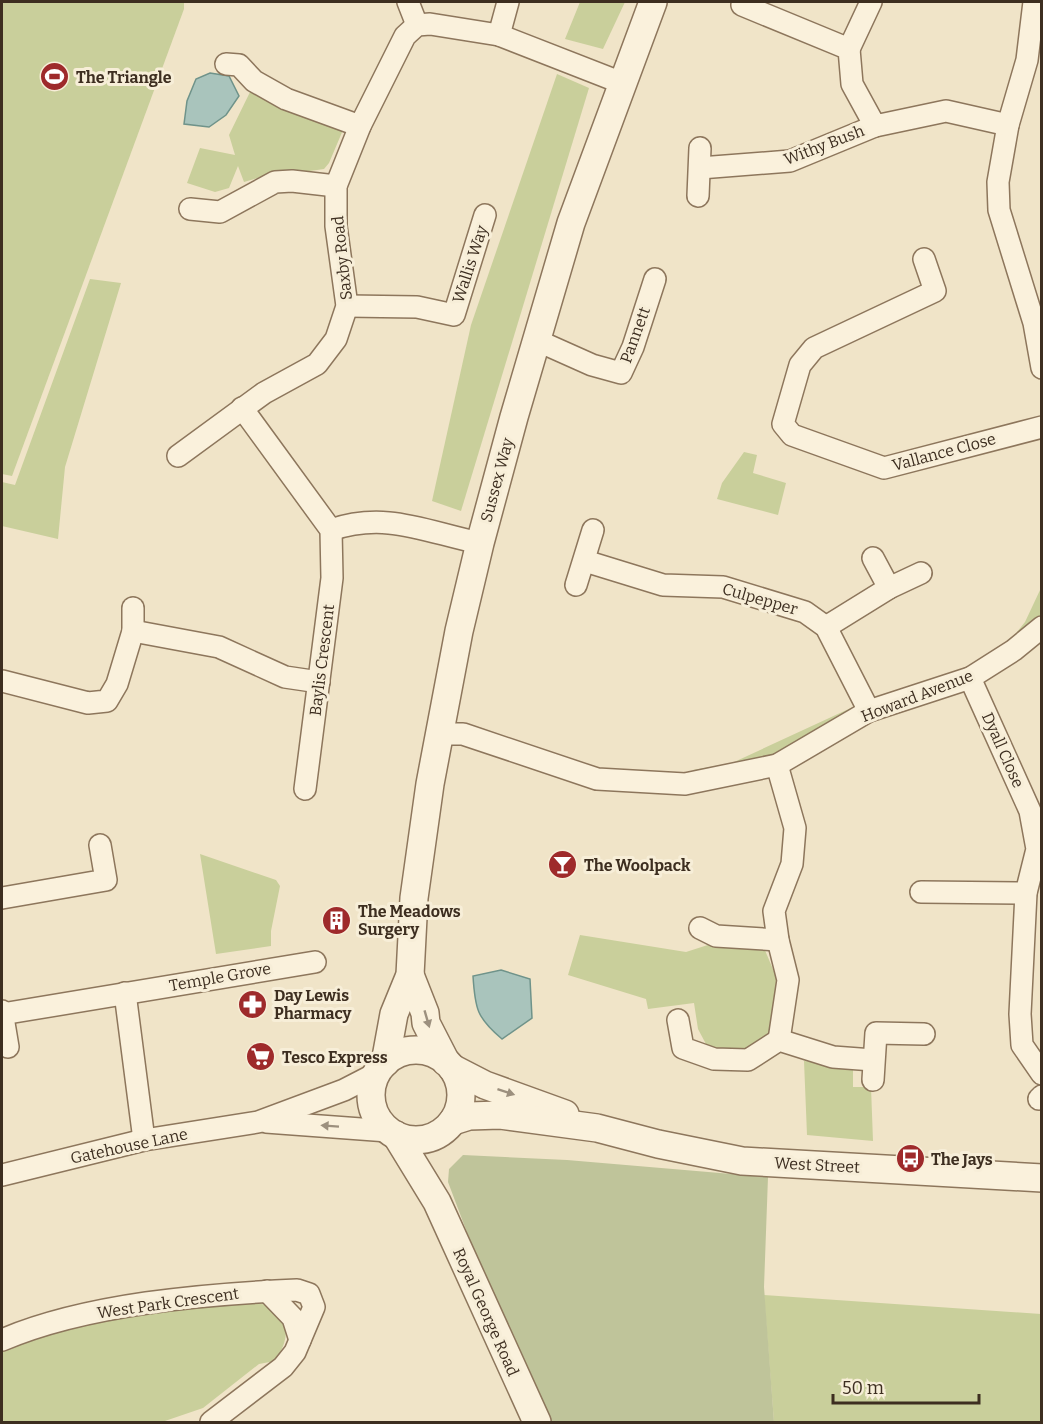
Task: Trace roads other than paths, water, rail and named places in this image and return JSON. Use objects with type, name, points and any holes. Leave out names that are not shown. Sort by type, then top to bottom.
[{"type":"street","points":[[408,2],[417,25],[430,24],[499,35],[622,83]]},
{"type":"street","points":[[499,35],[508,2]]},
{"type":"street","name":"Sussex Way","points":[[381,1068],[394,1014],[410,975],[414,898],[439,734],[480,543],[536,340],[572,223],[653,2]]},
{"type":"street","name":"Withy Bush","points":[[871,2],[849,49],[852,84],[875,126]]},
{"type":"street","points":[[1034,2],[1027,60],[1008,125],[998,182],[999,210],[1038,323],[1041,368]]},
{"type":"street","points":[[742,4],[849,49]]},
{"type":"street","name":"Saxby Road","points":[[178,456],[264,393],[317,364],[336,339],[348,306],[336,226],[336,186],[360,126],[405,36],[417,25]]},
{"type":"street","points":[[226,64],[239,65],[254,81],[286,99],[360,126]]},
{"type":"street","name":"Withy Bush","points":[[698,196],[700,158],[790,161],[875,126],[946,111],[1008,125]]},
{"type":"street","points":[[190,209],[220,212],[275,182],[292,181],[336,186]]},
{"type":"street","name":"Wallis Way","points":[[348,306],[417,307],[454,315],[485,215]]},
{"type":"street","name":"Vallance Close","points":[[924,259],[935,291],[814,348],[800,365],[783,424],[792,435],[884,468],[1041,427]]},
{"type":"street","name":"Pannett","points":[[536,340],[592,365],[621,373],[633,347],[655,279]]},
{"type":"street","points":[[243,408],[331,530],[351,523],[380,520],[480,543]]},
{"type":"street","name":"Baylis Crescent","points":[[305,789],[332,578],[331,530]]},
{"type":"street","points":[[576,585],[593,530]]},
{"type":"street","points":[[873,558],[889,588]]},
{"type":"street","name":"Culpepper","points":[[585,561],[663,585],[723,587],[805,612],[826,627],[869,711]]},
{"type":"street","points":[[826,627],[889,588],[921,573]]},
{"type":"street","points":[[2,681],[88,703],[107,701],[117,684],[133,631],[133,608]]},
{"type":"street","name":"Howard Avenue","points":[[439,734],[463,734],[597,779],[685,784],[777,765],[869,711],[970,678],[1014,650],[1041,627]]},
{"type":"street","points":[[133,631],[219,647],[285,677],[320,682]]},
{"type":"street","name":"Dyall Close","points":[[970,678],[1030,811],[1037,849],[1026,893],[1020,1014],[1022,1045],[1041,1074]]},
{"type":"street","points":[[678,1020],[683,1048],[714,1059],[748,1060],[779,1040],[788,980],[778,940],[774,911],[792,864],[795,828],[777,765]]},
{"type":"street","points":[[2,898],[106,880],[100,845]]},
{"type":"street","points":[[921,892],[1026,893]]},
{"type":"street","points":[[700,928],[716,936],[778,940]]},
{"type":"street","name":"Temple Grove","points":[[8,1047],[2,1012],[315,962]]},
{"type":"street","name":"Sussex Way","points":[[410,975],[425,1013],[426,1023],[449,1065]]},
{"type":"street","points":[[125,993],[144,1140]]},
{"type":"street","points":[[779,1040],[873,1070],[876,1033],[924,1034]]},
{"type":"street","points":[[414,1051],[434,1054],[449,1065],[459,1081],[461,1094],[459,1108],[445,1128],[416,1140],[392,1133],[380,1122],[372,1102],[373,1084],[381,1068],[402,1053],[414,1051]]},
{"type":"street","name":"West Street","points":[[449,1065],[485,1085],[540,1103],[597,1128]]},
{"type":"street","name":"Gatehouse Lane","points":[[2,1175],[144,1140],[258,1122],[344,1090],[381,1068]]},
{"type":"street","name":"West Street","points":[[445,1128],[469,1116],[500,1115],[597,1128],[658,1144],[742,1161],[1041,1178]]},
{"type":"street","name":"Gatehouse Lane","points":[[258,1122],[392,1133]]},
{"type":"street","name":"Royal George Road","points":[[437,1202],[431,1152],[445,1128]]},
{"type":"street","name":"Royal George Road","points":[[392,1133],[437,1202],[537,1422]]},
{"type":"street","name":"West Park Crescent","points":[[2,1340],[73,1318],[120,1309],[209,1294],[267,1291],[293,1318],[300,1340],[283,1367],[211,1422]]},
{"type":"water","points":[[210,73],[229,76],[239,96],[226,115],[209,127],[184,124],[187,101],[196,79]]},
{"type":"water","points":[[501,970],[530,979],[532,1018],[502,1039],[482,1019],[476,1005],[473,976]]},
{"type":"place","name":"The Triangle","points":[[55,77]]},
{"type":"place","name":"The Woolpack","points":[[563,865]]},
{"type":"place","name":"The Meadows Surgery","points":[[337,920]]},
{"type":"place","name":"Day Lewis Pharmacy","points":[[253,1004]]},
{"type":"place","name":"Tesco Express","points":[[261,1057]]},
{"type":"place","name":"The Jays","points":[[910,1159]]}]
